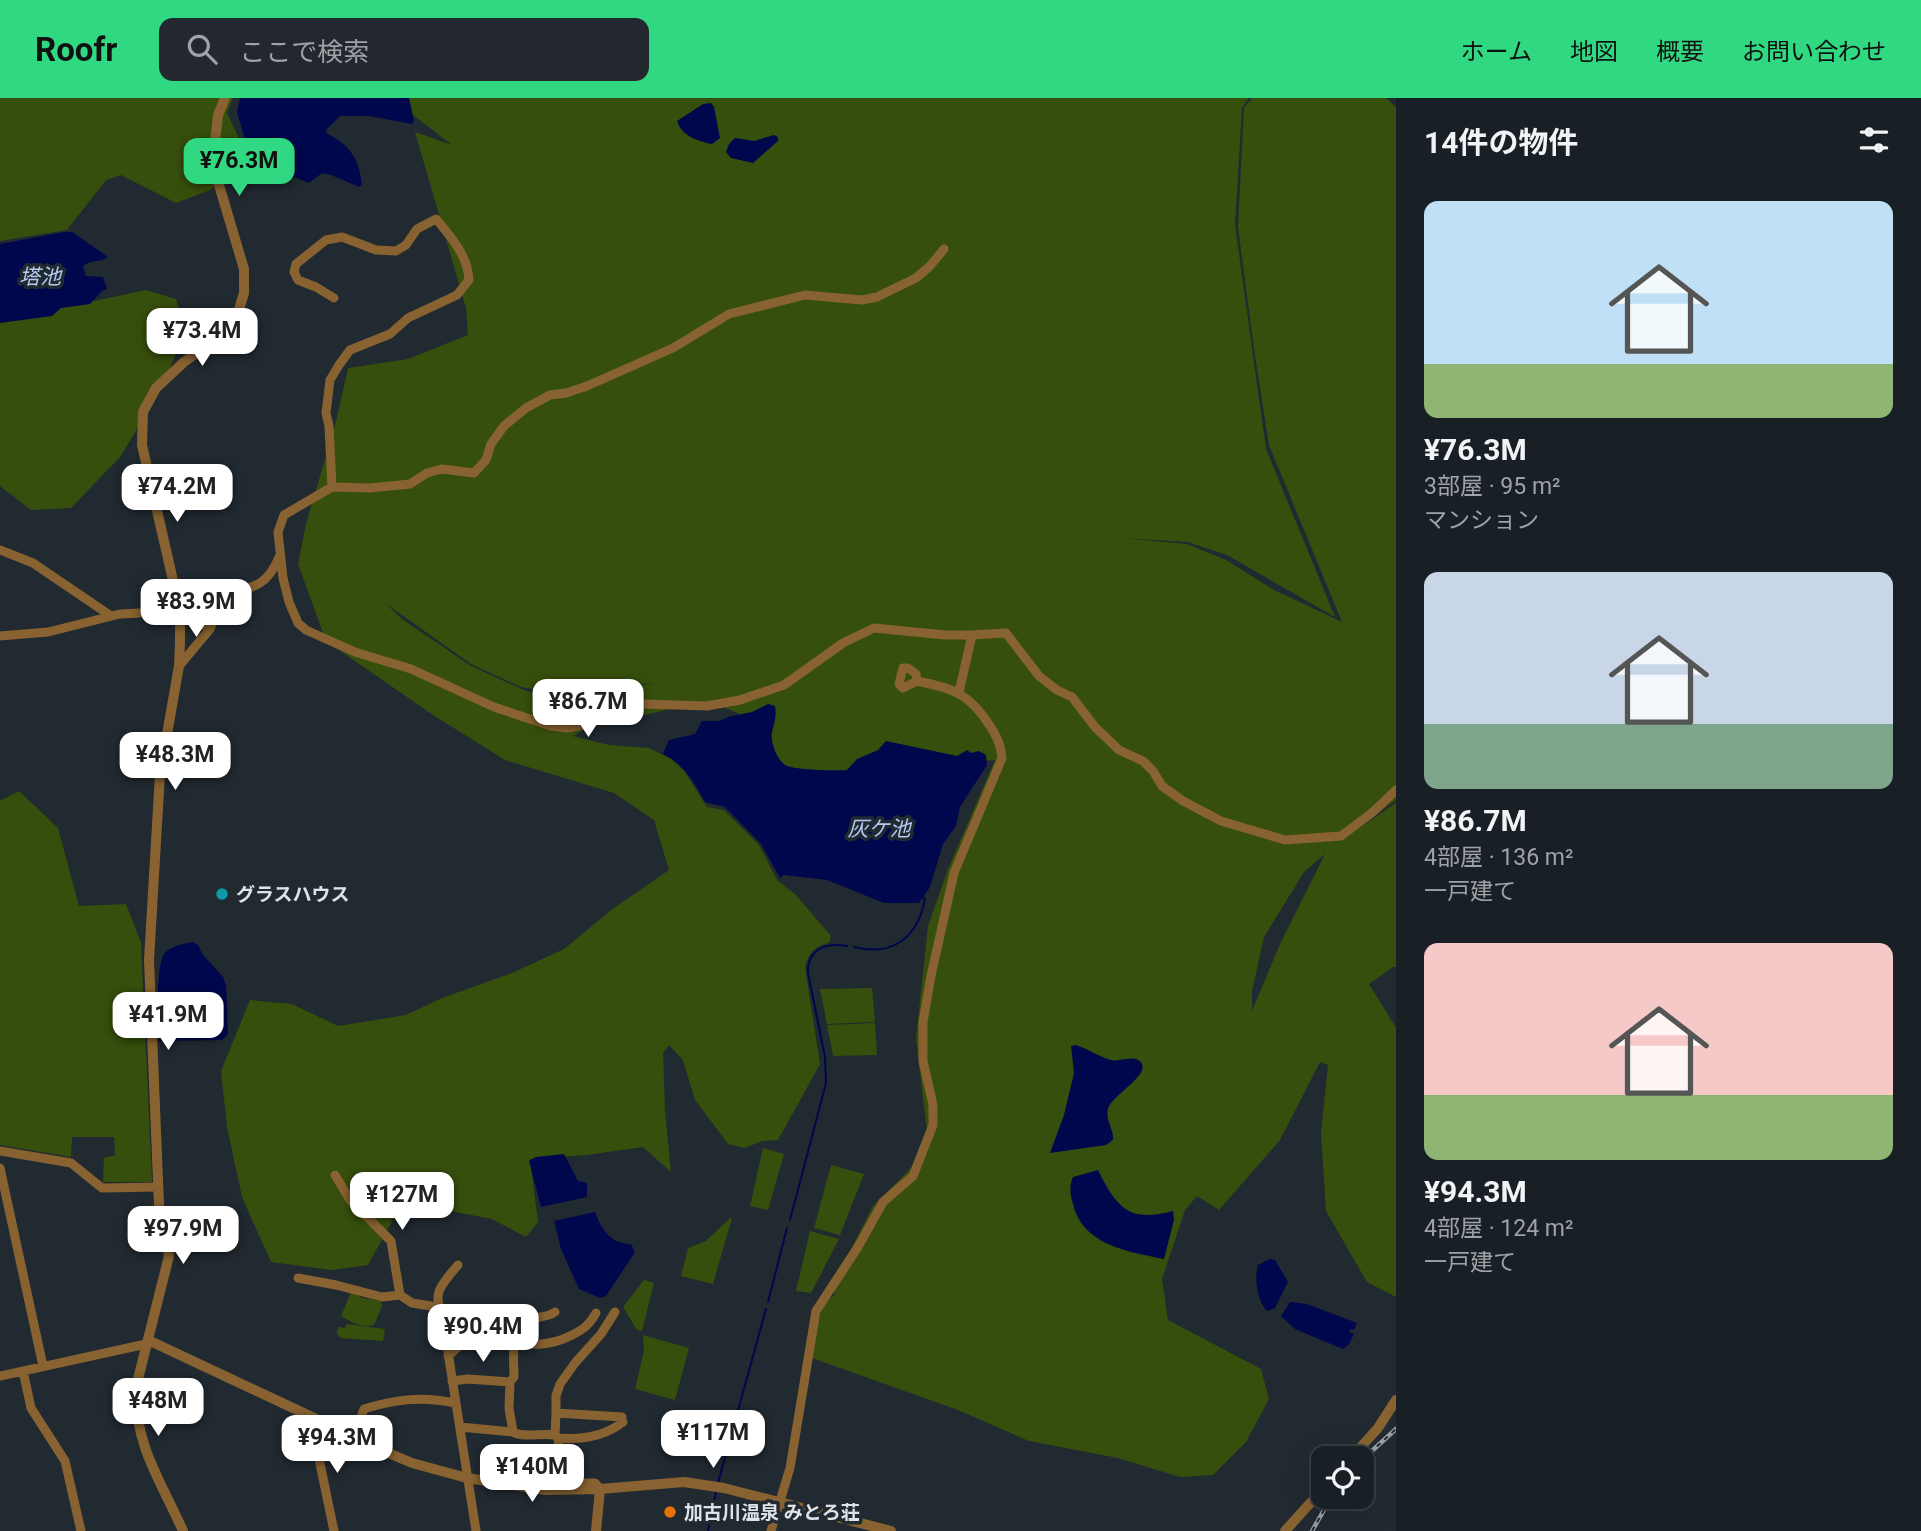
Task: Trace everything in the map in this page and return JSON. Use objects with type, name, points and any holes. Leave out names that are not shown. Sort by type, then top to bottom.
[{"type":"street","points":[[183,1531],[144,1448],[135,1391],[169,1256],[159,1205],[149,960],[160,774],[179,666],[180,611],[142,445],[143,411],[156,388],[184,362],[215,340],[238,313],[244,292],[244,269],[219,185],[214,150],[218,115],[225,98]]},
{"type":"street","points":[[332,487],[326,413],[330,380],[339,365],[350,350],[390,334],[408,318],[457,295],[470,280],[469,269],[453,239],[436,219],[417,229],[406,244],[396,251],[376,250],[342,237],[326,240],[296,264],[294,272],[298,280],[334,298]]},
{"type":"street","points":[[944,249],[916,278],[877,297],[862,300],[805,295],[729,314],[673,348],[587,386],[550,395],[526,408],[504,426],[491,444],[486,460],[474,473],[442,469],[427,473],[410,484],[370,488],[332,487],[284,515],[278,532],[283,578],[298,623],[306,630],[355,652],[411,669],[495,706],[551,726],[567,728],[587,724],[621,708],[645,704],[707,706],[740,700],[784,685],[843,643],[874,628],[945,635],[1006,633],[1039,676],[1057,690],[1072,697],[1095,727],[1119,750],[1143,761],[1162,786],[1183,801],[1221,821],[1285,841],[1341,836],[1374,812],[1396,790]]},
{"type":"street","points":[[0,550],[33,563],[111,616]]},
{"type":"street","points":[[179,666],[210,629],[226,594],[256,587],[273,573],[281,552]]},
{"type":"street","points":[[0,636],[48,632],[111,616],[180,611],[210,629]]},
{"type":"street","points":[[959,692],[972,635]]},
{"type":"street","points":[[771,1531],[790,1468],[816,1311],[858,1247],[883,1202],[913,1176],[933,1125],[933,1105],[923,1062],[923,1022],[930,976],[954,873],[1002,758],[1001,743],[972,701],[959,692],[916,681]]},
{"type":"street","points":[[0,1151],[71,1163],[102,1188],[158,1187]]},
{"type":"street","points":[[0,1168],[43,1366]]},
{"type":"street","points":[[335,1175],[350,1200],[391,1241],[400,1294],[412,1303],[437,1307]]},
{"type":"street","points":[[458,1265],[439,1289],[437,1307],[442,1315],[476,1531]]},
{"type":"street","points":[[298,1278],[382,1297],[400,1294]]},
{"type":"street","points":[[513,1432],[509,1408],[510,1382],[514,1377],[513,1344],[522,1326],[529,1320],[550,1316],[555,1312]]},
{"type":"street","points":[[596,1531],[600,1489],[595,1483],[577,1483],[560,1457],[556,1396],[560,1384],[601,1334],[615,1312]]},
{"type":"street","points":[[448,1356],[466,1342],[492,1340],[543,1346],[561,1341],[584,1329],[596,1314]]},
{"type":"street","points":[[0,1376],[147,1342],[352,1438],[412,1463],[467,1478],[545,1490],[600,1489],[684,1482],[724,1488],[891,1531]]},
{"type":"street","points":[[23,1371],[31,1408],[65,1461],[81,1531]]},
{"type":"street","points":[[452,1381],[468,1379],[510,1382]]},
{"type":"street","points":[[352,1438],[364,1409],[402,1399],[435,1399],[455,1403]]},
{"type":"street","points":[[1362,1446],[1378,1428],[1396,1400]]},
{"type":"street","points":[[460,1427],[513,1432],[522,1436],[536,1433],[557,1437],[590,1437],[610,1431],[623,1419],[556,1413]]},
{"type":"street","points":[[313,1419],[334,1531]]},
{"type":"street","points":[[1285,1531],[1311,1502]]},
{"type":"green space","points":[[0,98],[233,98],[227,113],[240,141],[235,166],[226,178],[210,190],[176,203],[121,175],[106,180],[67,230],[0,241]]},
{"type":"green space","points":[[391,98],[1249,98],[1242,108],[1235,225],[1266,449],[1335,617],[1227,555],[1188,542],[1122,538],[1187,544],[1226,560],[1274,590],[1342,622],[1269,445],[1238,227],[1244,108],[1252,98],[1386,98],[1396,107],[1396,800],[1337,843],[1396,803],[1396,967],[1369,984],[1396,1028],[1396,1297],[1367,1282],[1326,1211],[1321,1134],[1328,1065],[1320,1062],[1280,1140],[1219,1210],[1197,1196],[1185,1210],[1162,1279],[1168,1320],[1261,1369],[1269,1399],[1246,1442],[1213,1475],[1180,1477],[1118,1458],[1029,1441],[958,1410],[812,1358],[820,1314],[835,1294],[826,1288],[851,1249],[873,1206],[912,1167],[927,1131],[916,1039],[928,926],[948,869],[995,760],[852,773],[782,770],[762,723],[716,704],[681,707],[624,719],[587,728],[573,736],[609,745],[649,748],[671,759],[684,771],[707,807],[724,810],[759,845],[777,880],[796,895],[831,936],[829,943],[813,951],[805,967],[820,1064],[778,1140],[762,1141],[745,1148],[728,1144],[695,1100],[683,1060],[669,1045],[663,1053],[671,1172],[643,1147],[530,1159],[538,1222],[526,1237],[492,1219],[424,1206],[395,1216],[368,1265],[332,1270],[271,1262],[242,1197],[227,1127],[221,1071],[250,1000],[292,1004],[338,1026],[406,1015],[442,998],[512,973],[564,949],[614,908],[669,870],[654,820],[614,793],[505,760],[433,715],[326,641],[298,564],[306,524],[336,422],[348,368],[408,359],[468,335],[466,308],[415,132],[452,145]],"holes":[[[385,603],[471,664],[521,687],[560,694],[607,686],[655,683],[559,696],[526,691],[471,666],[402,619]],[[1325,854],[1280,944],[1252,1011],[1252,991],[1264,937],[1304,872]]]},
{"type":"green space","points":[[146,290],[176,299],[186,331],[159,393],[120,457],[71,508],[31,510],[0,486],[0,321]]},
{"type":"green space","points":[[19,791],[58,828],[79,906],[126,904],[141,943],[152,1182],[103,1182],[104,1158],[115,1155],[114,1137],[72,1137],[71,1157],[0,1145],[0,801]]},
{"type":"green space","points":[[872,988],[875,1022],[827,1024],[820,989]]},
{"type":"green space","points":[[875,1023],[877,1055],[833,1056],[827,1025]]},
{"type":"green space","points":[[763,1148],[784,1154],[768,1210],[750,1206]]},
{"type":"green space","points":[[831,1165],[864,1174],[840,1235],[814,1228]]},
{"type":"green space","points":[[730,1218],[713,1284],[681,1276],[688,1248],[706,1241]]},
{"type":"green space","points":[[810,1231],[839,1239],[811,1293],[796,1291]]},
{"type":"green space","points":[[644,1280],[654,1283],[642,1331],[637,1330],[623,1307]]},
{"type":"green space","points":[[351,1292],[363,1298],[380,1301],[382,1306],[374,1325],[361,1325],[341,1316]]},
{"type":"green space","points":[[347,1324],[385,1329],[383,1341],[341,1338],[337,1334],[338,1327],[345,1328]]},
{"type":"green space","points":[[643,1335],[689,1348],[675,1400],[635,1389],[644,1351]]},
{"type":"water","points":[[240,98],[409,98],[414,121],[412,124],[369,116],[340,116],[326,133],[352,153],[362,185],[359,187],[322,173],[309,183],[251,160],[237,112]]},
{"type":"water","points":[[711,103],[720,138],[712,144],[691,137],[682,130],[677,121],[703,104]]},
{"type":"water","points":[[774,135],[778,137],[778,141],[753,163],[731,158],[726,152],[735,138],[754,141]]},
{"type":"water","name":"塔池","points":[[72,232],[108,257],[83,266],[86,276],[103,277],[107,289],[90,304],[61,308],[52,316],[0,323],[0,244]]},
{"type":"water","name":"灰ケ池","points":[[768,704],[775,706],[772,741],[775,752],[787,766],[847,770],[857,759],[878,750],[886,741],[957,756],[967,750],[986,755],[987,765],[960,807],[956,826],[943,844],[930,887],[919,903],[884,903],[827,880],[784,875],[780,878],[761,844],[725,807],[705,802],[683,768],[663,754],[669,740],[695,734],[702,721],[719,721],[752,712]]},
{"type":"water","points":[[193,942],[223,977],[226,985],[228,1034],[222,1040],[158,1041],[158,984],[163,956],[172,948]]},
{"type":"water","points":[[1076,1045],[1111,1060],[1138,1060],[1142,1071],[1108,1109],[1113,1140],[1106,1145],[1050,1153],[1064,1115],[1074,1073],[1071,1046]]},
{"type":"water","points":[[564,1154],[578,1181],[587,1183],[587,1197],[541,1207],[529,1161],[536,1157]]},
{"type":"water","points":[[1098,1170],[1118,1203],[1126,1209],[1145,1215],[1173,1211],[1174,1220],[1164,1259],[1109,1244],[1086,1229],[1073,1204],[1071,1184],[1073,1177]]},
{"type":"water","points":[[595,1212],[600,1224],[612,1238],[631,1244],[635,1252],[606,1296],[600,1298],[579,1289],[561,1249],[554,1221]]},
{"type":"water","points":[[1270,1259],[1275,1260],[1288,1282],[1275,1308],[1267,1311],[1257,1289],[1256,1276],[1258,1265]]},
{"type":"water","points":[[1290,1302],[1307,1304],[1357,1323],[1354,1330],[1349,1332],[1354,1334],[1349,1344],[1343,1349],[1295,1329],[1281,1316]]},
{"type":"waterway","points":[[854,947],[881,949],[902,941],[910,934],[922,912],[925,899],[923,897]]},
{"type":"waterway","points":[[790,1220],[826,1083],[825,1057],[808,973],[809,965],[814,953],[819,949],[832,945],[847,946]]},
{"type":"waterway","points":[[768,1302],[787,1228]]},
{"type":"waterway","points":[[718,1483],[766,1309]]},
{"type":"waterway","points":[[708,1531],[716,1492]]},
{"type":"railway","points":[[1374,1449],[1396,1429]]},
{"type":"railway","points":[[1312,1531],[1325,1509]]},
{"type":"place","name":"グラスハウス","points":[[222,894]]},
{"type":"place","name":"加古川温泉 みとろ荘","points":[[670,1512]]}]
